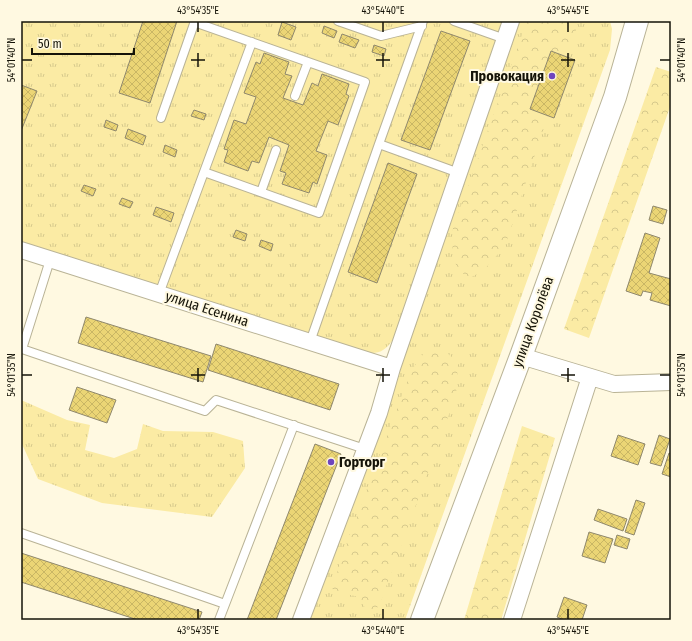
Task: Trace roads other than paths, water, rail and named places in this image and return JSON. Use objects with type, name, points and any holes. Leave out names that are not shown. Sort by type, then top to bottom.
[{"type":"main road","name":"улица Королёва","points":[[422,620],[521,356],[615,97],[637,21]]},
{"type":"street","points":[[301,620],[378,413],[392,368],[512,21]]},
{"type":"street","name":"улица Есенина","points":[[21,250],[392,368]]},
{"type":"street","points":[[521,356],[614,384],[671,382]]},
{"type":"street","points":[[512,620],[590,378]]},
{"type":"lane","points":[[338,21],[381,36],[422,23]]},
{"type":"lane","points":[[454,21],[505,39]]},
{"type":"lane","points":[[161,118],[195,22],[365,82],[319,213],[204,172]]},
{"type":"lane","points":[[310,342],[422,23]]},
{"type":"lane","points":[[159,294],[252,42]]},
{"type":"lane","points":[[295,96],[308,62]]},
{"type":"lane","points":[[379,144],[459,173]]},
{"type":"lane","points":[[261,192],[276,150]]},
{"type":"lane","points":[[50,260],[21,350],[204,411],[216,400],[365,449]]},
{"type":"lane","points":[[219,620],[294,425]]},
{"type":"lane","points":[[21,533],[225,604]]},
{"type":"place","name":"Провокация","points":[[552,76]]},
{"type":"place","name":"Горторг","points":[[331,462]]}]
